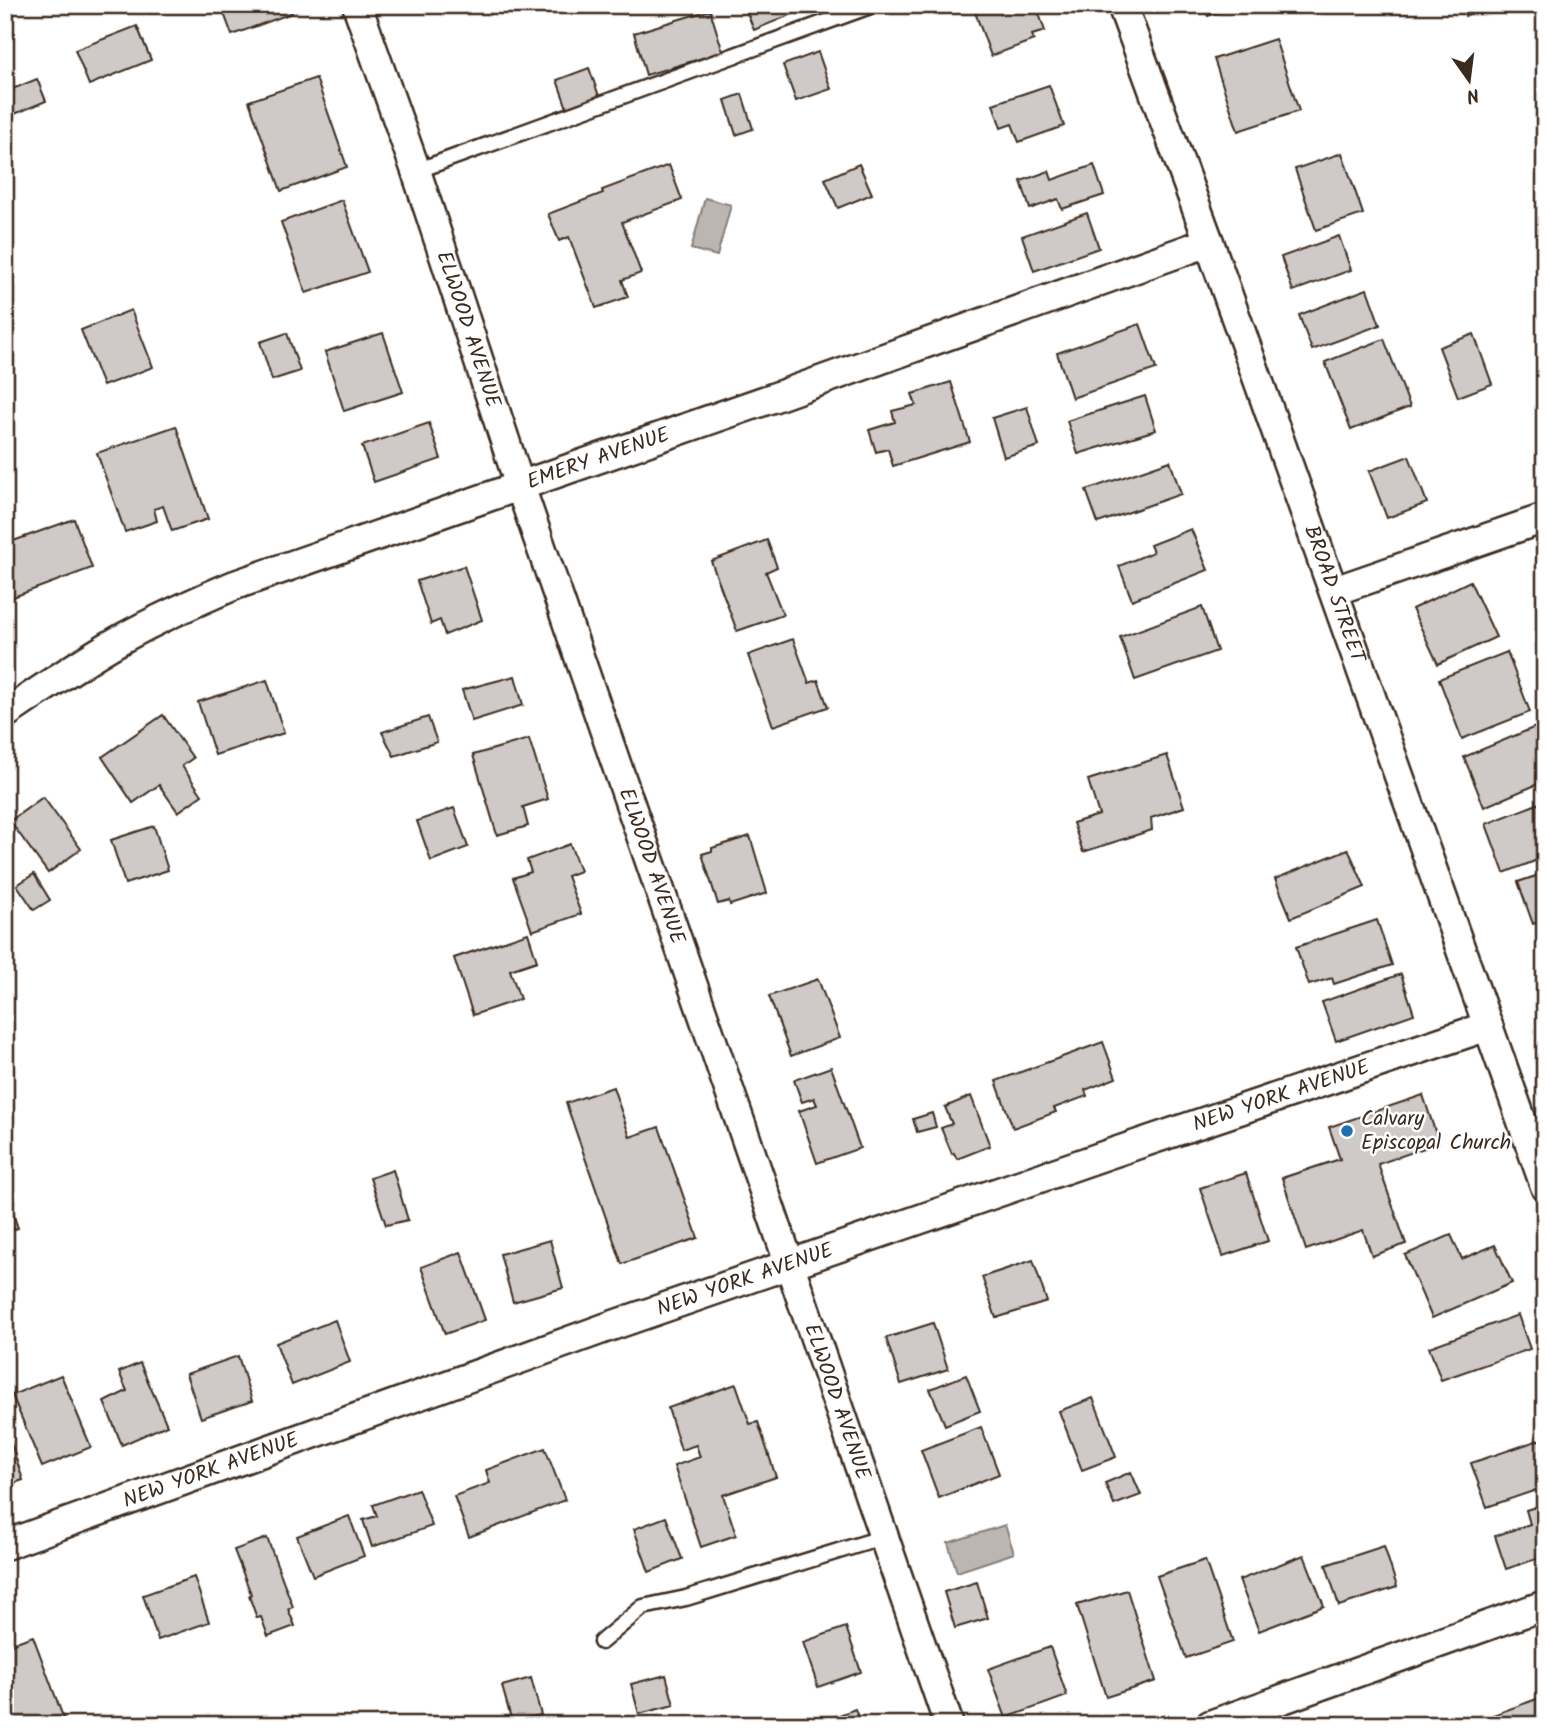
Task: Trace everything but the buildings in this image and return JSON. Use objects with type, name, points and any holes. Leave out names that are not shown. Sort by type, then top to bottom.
[{"type":"street","name":"ELWOOD AVENUE","points":[[357,5],[416,171],[520,486],[949,1725]]},
{"type":"street","name":"BROAD STREET","points":[[1122,5],[1545,1186]]},
{"type":"street","name":"EMERY AVENUE","points":[[5,714],[124,638],[235,585],[1209,242]]},
{"type":"street","points":[[1334,591],[1545,518]]},
{"type":"street","name":"NEW YORK AVENUE","points":[[5,1545],[608,1327],[1488,1026]]},
{"type":"street","points":[[1210,1725],[1545,1605]]},
{"type":"lane","points":[[416,171],[873,5]]},
{"type":"lane","points":[[601,1642],[643,1607],[686,1598],[884,1537]]},
{"type":"shaded area","points":[[705,198],[731,205],[717,256],[691,249]]},
{"type":"shaded area","points":[[1005,1525],[1014,1553],[957,1572],[948,1543]]},
{"type":"place","name":"Calvary Episcopal Church","points":[[1347,1131]]}]
